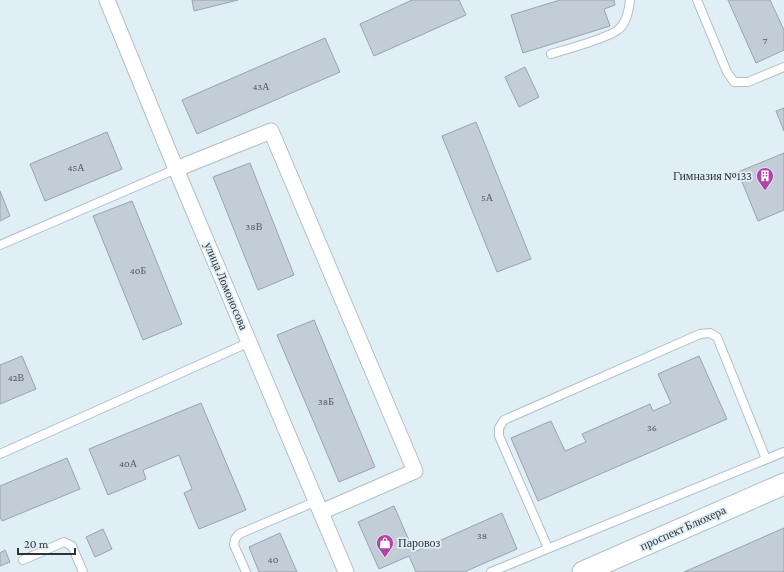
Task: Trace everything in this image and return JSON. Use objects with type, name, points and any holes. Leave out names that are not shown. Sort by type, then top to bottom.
[{"type":"main road","name":"проспект Блюхера","points":[[583,572],[784,484]]},
{"type":"street","name":"улица Ломоносова","points":[[107,0],[176,169],[346,572]]},
{"type":"street","points":[[176,169],[271,131],[415,471],[319,507]]},
{"type":"lane","points":[[551,54],[609,35],[619,30],[626,20],[630,0]]},
{"type":"lane","points":[[697,0],[727,72],[734,82],[748,82],[784,67]]},
{"type":"lane","points":[[0,245],[176,169]]},
{"type":"lane","points":[[548,548],[499,436],[499,428],[504,420],[700,334],[710,333],[717,337],[766,459]]},
{"type":"lane","points":[[0,454],[250,342]]},
{"type":"lane","points":[[491,572],[784,452]]},
{"type":"lane","points":[[246,572],[234,545],[235,539],[239,534],[319,507]]},
{"type":"lane","points":[[24,560],[64,542],[72,546],[83,572]]},
{"type":"building","points":[[192,0],[238,0],[194,11]]},
{"type":"building","points":[[412,0],[459,0],[466,15],[374,56],[360,24]]},
{"type":"building","points":[[560,0],[614,0],[615,5],[604,9],[610,26],[523,53],[511,15]]},
{"type":"building","points":[[728,0],[770,0],[784,30],[784,50],[756,63]]},
{"type":"building","points":[[325,38],[340,72],[197,134],[182,100]]},
{"type":"building","points":[[525,67],[539,97],[519,107],[505,77]]},
{"type":"building","points":[[784,108],[784,131],[776,111]]},
{"type":"building","points":[[476,122],[531,259],[497,272],[442,136]]},
{"type":"building","points":[[107,132],[122,169],[45,201],[30,164]]},
{"type":"building","name":"Гимназия №133","points":[[784,153],[784,210],[758,221],[738,172]]},
{"type":"building","points":[[250,163],[294,275],[258,290],[213,177]]},
{"type":"building","points":[[0,191],[10,216],[0,221]]},
{"type":"building","points":[[132,201],[182,324],[143,340],[93,216]]},
{"type":"building","points":[[314,320],[375,467],[339,482],[277,335]]},
{"type":"building","points":[[22,356],[36,389],[0,404],[0,365]]},
{"type":"building","points":[[699,356],[727,419],[538,501],[511,438],[551,421],[565,451],[586,442],[582,434],[650,404],[653,411],[671,403],[658,374]]},
{"type":"building","points":[[201,403],[246,510],[199,529],[184,493],[192,489],[179,455],[143,470],[146,479],[108,495],[89,449]]},
{"type":"building","points":[[67,458],[80,489],[2,521],[0,517],[0,486]]},
{"type":"building","points":[[394,506],[414,552],[502,513],[517,549],[464,572],[416,572],[409,556],[379,569],[358,522]]},
{"type":"building","points":[[784,528],[784,572],[684,572]]},
{"type":"building","points":[[103,529],[112,549],[95,557],[86,537]]},
{"type":"building","points":[[280,533],[297,572],[259,572],[249,547]]},
{"type":"building","points":[[5,550],[10,562],[0,566],[0,553]]},
{"type":"place","name":"Гимназия №133","points":[[765,191]]},
{"type":"place","name":"Паровоз","points":[[385,558]]}]
